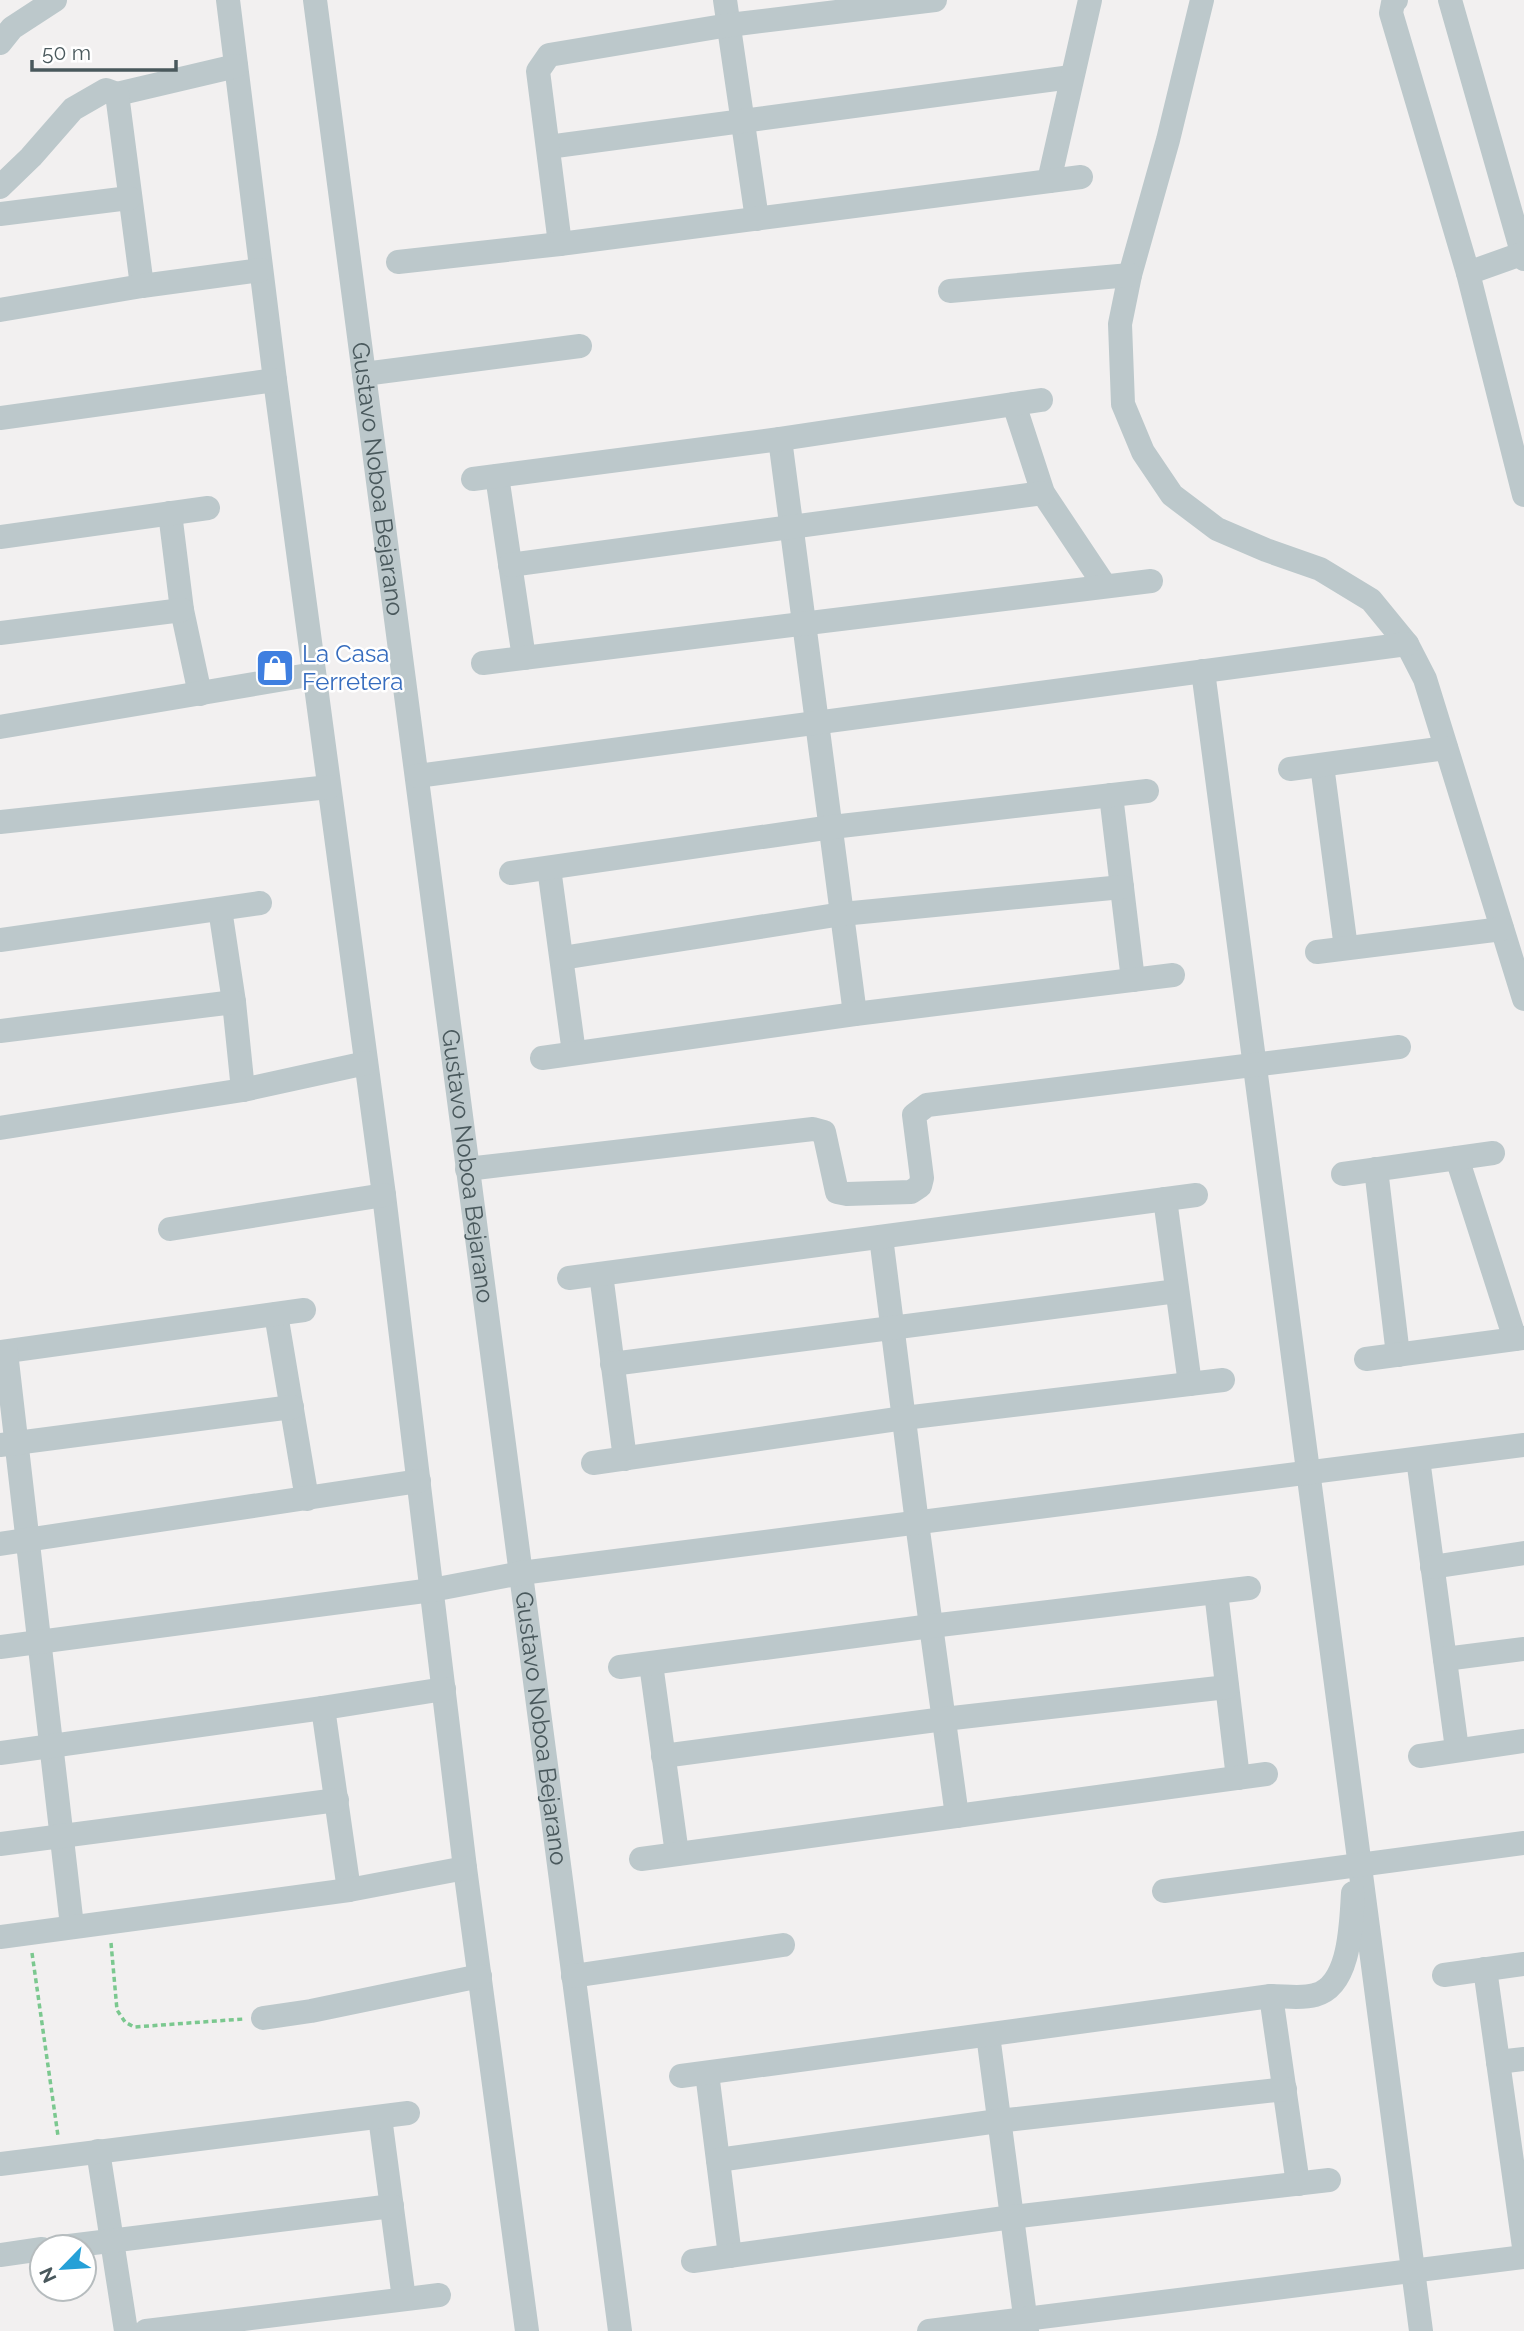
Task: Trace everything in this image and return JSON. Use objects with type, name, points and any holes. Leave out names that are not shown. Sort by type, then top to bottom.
[{"type":"street","points":[[0,43],[12,28],[55,0]]},
{"type":"street","points":[[228,0],[275,380],[384,1195],[465,1868],[527,2331]]},
{"type":"street","name":"Gustavo Noboa Bejarano","points":[[316,0],[620,2331]]},
{"type":"street","points":[[725,0],[757,219]]},
{"type":"street","points":[[560,244],[538,71],[549,55],[729,25],[935,0]]},
{"type":"street","points":[[1048,181],[1090,0]]},
{"type":"street","points":[[1202,0],[1168,140],[1130,275],[1120,324],[1123,404],[1143,452],[1172,495],[1217,529],[1320,569],[1371,600],[1407,644],[1424,679],[1524,999]]},
{"type":"street","points":[[1396,0],[1391,13],[1519,454],[1524,495]]},
{"type":"street","points":[[1450,0],[1524,255],[1468,273]]},
{"type":"street","points":[[0,187],[31,157],[73,109],[106,90],[117,94],[236,66]]},
{"type":"street","points":[[548,147],[1072,77]]},
{"type":"street","points":[[117,94],[142,286]]},
{"type":"street","points":[[398,262],[560,244],[1081,177]]},
{"type":"street","points":[[0,214],[129,198]]},
{"type":"street","points":[[0,310],[142,286],[261,270]]},
{"type":"street","points":[[950,291],[1130,275]]},
{"type":"street","points":[[364,374],[580,346]]},
{"type":"street","points":[[0,418],[275,380]]},
{"type":"street","points":[[472,480],[780,439],[1041,400]]},
{"type":"street","points":[[1014,404],[1043,493],[1105,586]]},
{"type":"street","points":[[780,439],[855,1014]]},
{"type":"street","points":[[497,476],[524,658]]},
{"type":"street","points":[[510,565],[1043,493]]},
{"type":"street","points":[[0,537],[208,508]]},
{"type":"street","points":[[170,513],[182,610],[200,694]]},
{"type":"street","points":[[483,663],[1151,581]]},
{"type":"street","points":[[0,633],[182,610]]},
{"type":"street","points":[[417,776],[1407,644]]},
{"type":"street","points":[[1203,671],[1357,1866],[1422,2331]]},
{"type":"street","points":[[0,727],[314,674]]},
{"type":"street","points":[[1290,769],[1446,748]]},
{"type":"street","points":[[1322,765],[1346,948]]},
{"type":"street","points":[[0,822],[329,788]]},
{"type":"street","points":[[511,873],[832,827],[1147,791]]},
{"type":"street","points":[[1111,795],[1133,980]]},
{"type":"street","points":[[550,868],[575,1053]]},
{"type":"street","points":[[562,958],[842,914],[1122,887]]},
{"type":"street","points":[[0,940],[260,904]]},
{"type":"street","points":[[220,909],[234,1002],[243,1090]]},
{"type":"street","points":[[1317,952],[1502,929]]},
{"type":"street","points":[[542,1058],[855,1014],[1173,975]]},
{"type":"street","points":[[0,1031],[234,1002]]},
{"type":"street","points":[[467,1169],[813,1129],[824,1132],[837,1192],[911,1192],[920,1186],[922,1178],[914,1115],[927,1105],[1399,1047]]},
{"type":"street","points":[[0,1128],[243,1090],[366,1063]]},
{"type":"street","points":[[1343,1174],[1493,1153]]},
{"type":"street","points":[[1366,1359],[1519,1338],[1457,1158]]},
{"type":"street","points":[[1376,1169],[1398,1355]]},
{"type":"street","points":[[170,1229],[384,1195]]},
{"type":"street","points":[[569,1278],[1196,1195]]},
{"type":"street","points":[[1165,1199],[1190,1384]]},
{"type":"street","points":[[881,1237],[957,1816]]},
{"type":"street","points":[[601,1274],[625,1459]]},
{"type":"street","points":[[612,1364],[1177,1291]]},
{"type":"street","points":[[72,1926],[38,1642],[29,1539],[9,1444],[3,1352],[304,1310]]},
{"type":"street","points":[[276,1314],[306,1499]]},
{"type":"street","points":[[593,1464],[904,1418],[1223,1380]]},
{"type":"street","points":[[9,1444],[292,1407]]},
{"type":"street","points":[[0,1647],[432,1590],[521,1573],[1524,1445]]},
{"type":"street","points":[[1418,1459],[1457,1749]]},
{"type":"street","points":[[0,1544],[419,1481]]},
{"type":"street","points":[[1432,1567],[1524,1553]]},
{"type":"street","points":[[620,1667],[1249,1588]]},
{"type":"street","points":[[1216,1592],[1238,1778]]},
{"type":"street","points":[[1445,1659],[1524,1649]]},
{"type":"street","points":[[651,1664],[677,1854]]},
{"type":"street","points":[[663,1756],[944,1719],[1227,1687]]},
{"type":"street","points":[[0,1753],[444,1689]]},
{"type":"street","points":[[323,1708],[349,1890]]},
{"type":"street","points":[[1420,1756],[1524,1741]]},
{"type":"street","points":[[641,1859],[1266,1774]]},
{"type":"street","points":[[0,1844],[337,1800]]},
{"type":"street","points":[[1164,1891],[1524,1843]]},
{"type":"street","points":[[681,2076],[1271,1996],[1317,1995],[1329,1988],[1339,1976],[1349,1936],[1357,1866]]},
{"type":"street","points":[[0,1937],[349,1890],[465,1868]]},
{"type":"street","points":[[573,1976],[783,1945]]},
{"type":"street","points":[[1444,1975],[1524,1964]]},
{"type":"street","points":[[1485,1969],[1498,2062],[1518,2154],[1524,2247]]},
{"type":"street","points":[[263,2018],[311,2011],[480,1976]]},
{"type":"street","points":[[1271,1996],[1298,2184]]},
{"type":"street","points":[[988,2035],[1027,2325]]},
{"type":"street","points":[[1498,2062],[1524,2059]]},
{"type":"street","points":[[707,2073],[730,2256]]},
{"type":"street","points":[[718,2160],[998,2121],[1285,2089]]},
{"type":"street","points":[[0,2164],[408,2113]]},
{"type":"street","points":[[380,2117],[404,2299]]},
{"type":"street","points":[[99,2151],[126,2331]]},
{"type":"street","points":[[693,2261],[1012,2217],[1329,2180]]},
{"type":"street","points":[[98,2242],[392,2206]]},
{"type":"street","points":[[0,2255],[28,2251]]},
{"type":"street","points":[[929,2331],[1027,2325],[1524,2257]]},
{"type":"street","points":[[146,2331],[439,2295]]},
{"type":"path","points":[[109,1923],[117,2010],[125,2022],[134,2027],[263,2018]]},
{"type":"path","points":[[29,1934],[61,2156]]},
{"type":"place","name":"La Casa Ferretera","points":[[275,668]]}]
